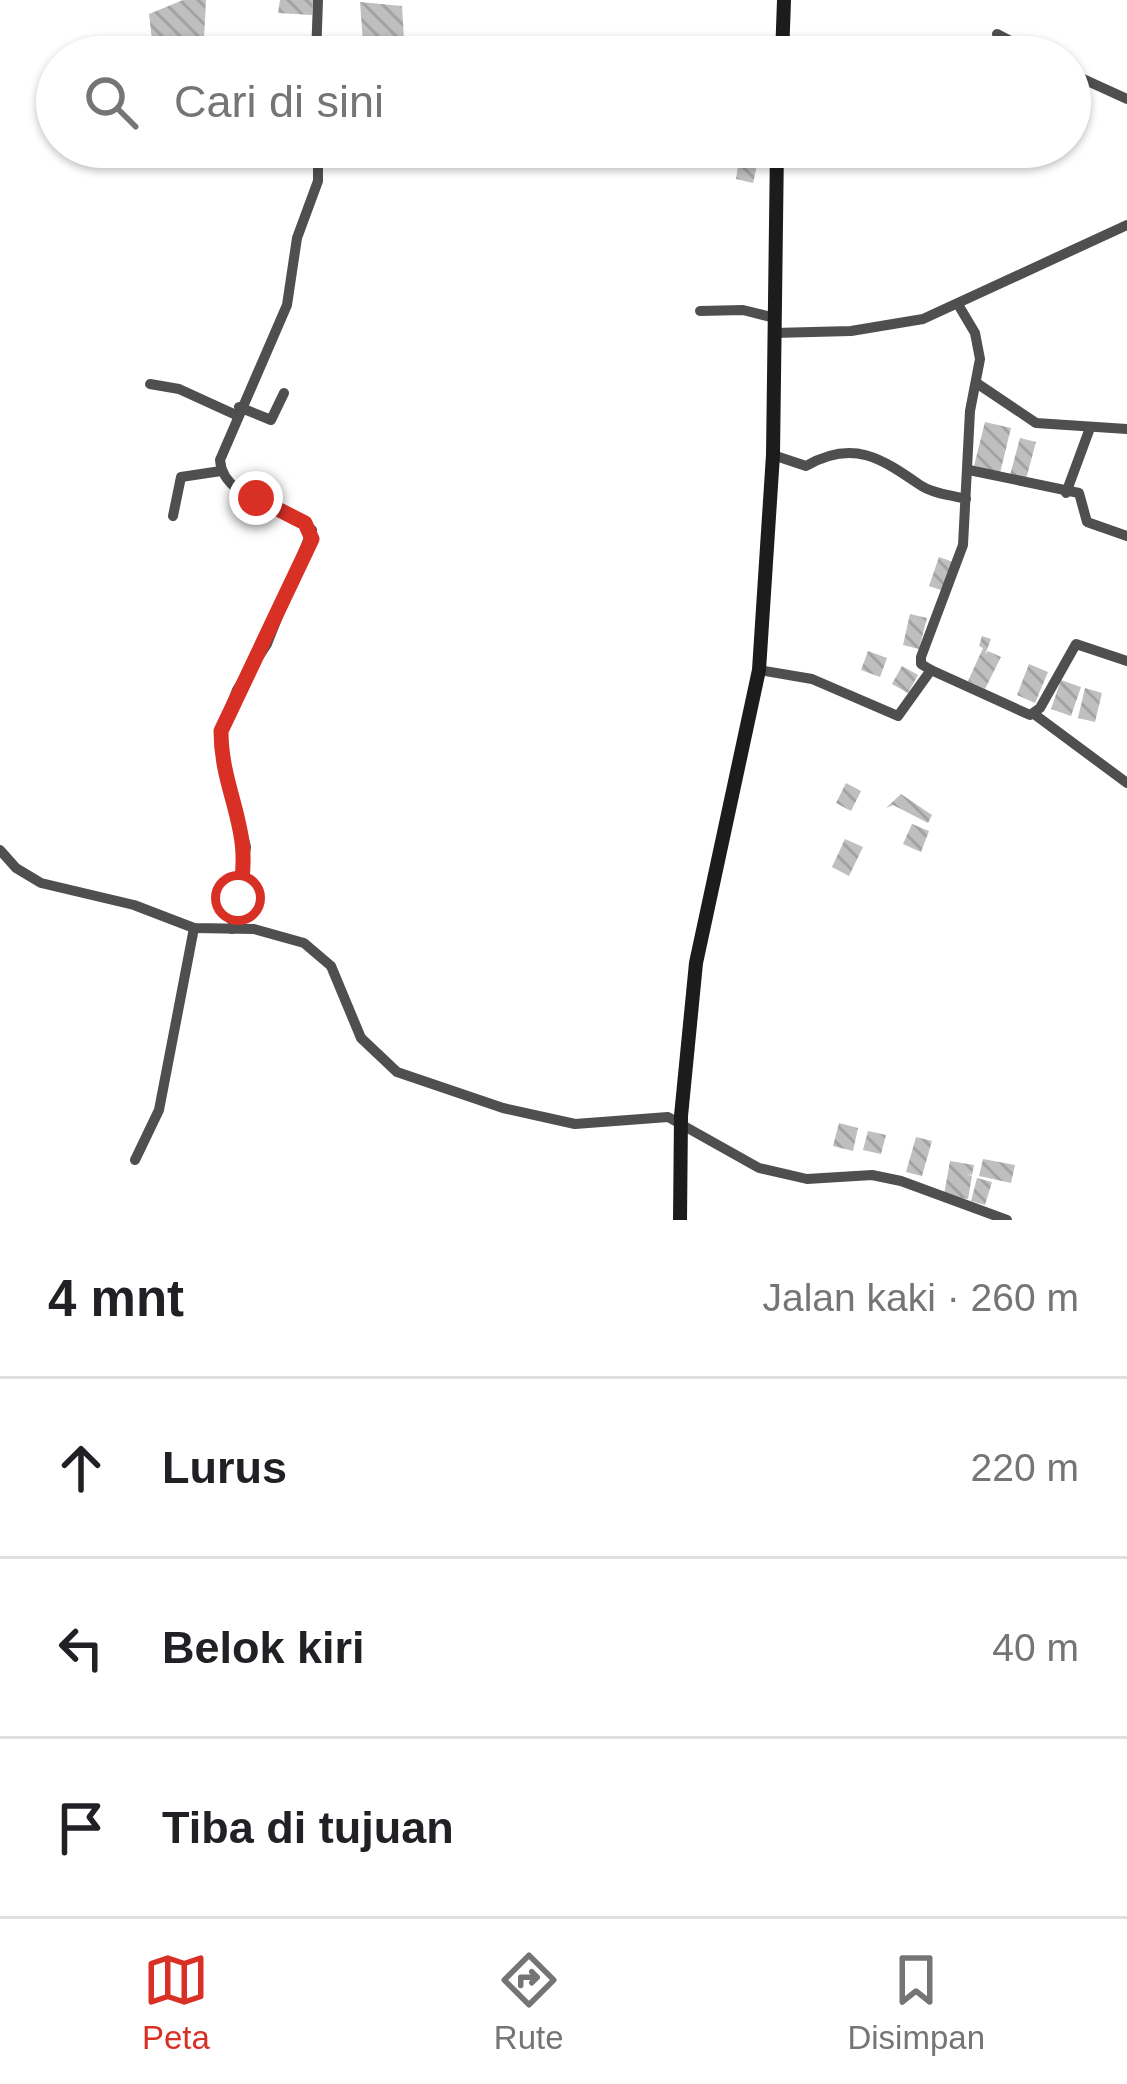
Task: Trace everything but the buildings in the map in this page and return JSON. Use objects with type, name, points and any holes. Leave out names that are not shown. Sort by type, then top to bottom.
[{"type":"street","points":[[317,36],[318,0]]},
{"type":"street","points":[[783,36],[784,0]]},
{"type":"street","points":[[997,34],[1001,36]]},
{"type":"street","points":[[1091,83],[1127,99]]},
{"type":"street","points":[[221,471],[238,411],[287,305],[297,238],[317,168]]},
{"type":"street","points":[[680,1220],[681,1121],[696,964],[759,670],[773,455],[777,168]]},
{"type":"street","points":[[700,311],[743,310],[774,325],[850,331],[923,319],[1127,226]]},
{"type":"street","points":[[959,306],[979,345],[978,384],[970,411],[967,499],[955,577],[921,664],[1034,715],[1127,783]]},
{"type":"street","points":[[150,384],[272,420],[284,392]]},
{"type":"street","points":[[978,384],[1036,423],[1127,430]]},
{"type":"street","points":[[1066,494],[1090,428]]},
{"type":"street","points":[[773,455],[806,466],[827,455],[870,453],[921,486],[967,499]]},
{"type":"street","points":[[969,470],[1083,496],[1087,523],[1127,536]]},
{"type":"street","points":[[172,516],[182,477],[221,471]]},
{"type":"street","points":[[221,471],[232,486],[312,530],[267,644],[237,690],[221,731],[221,752],[246,847],[232,929]]},
{"type":"street","points":[[1034,715],[1076,644],[1127,661]]},
{"type":"street","points":[[759,670],[812,679],[898,716],[932,670]]},
{"type":"street","points":[[1,854],[41,883],[134,905],[194,928],[254,928],[304,943],[322,954],[361,1038],[397,1072],[503,1108],[575,1124],[654,1116],[681,1121],[759,1168],[806,1179],[886,1178],[1007,1220]]},
{"type":"street","points":[[135,1160],[159,1110],[194,928]]},
{"type":"route","points":[[238,898],[246,847],[221,752],[221,731],[228,707],[260,656],[312,539],[312,530],[305,523],[256,498]]}]
